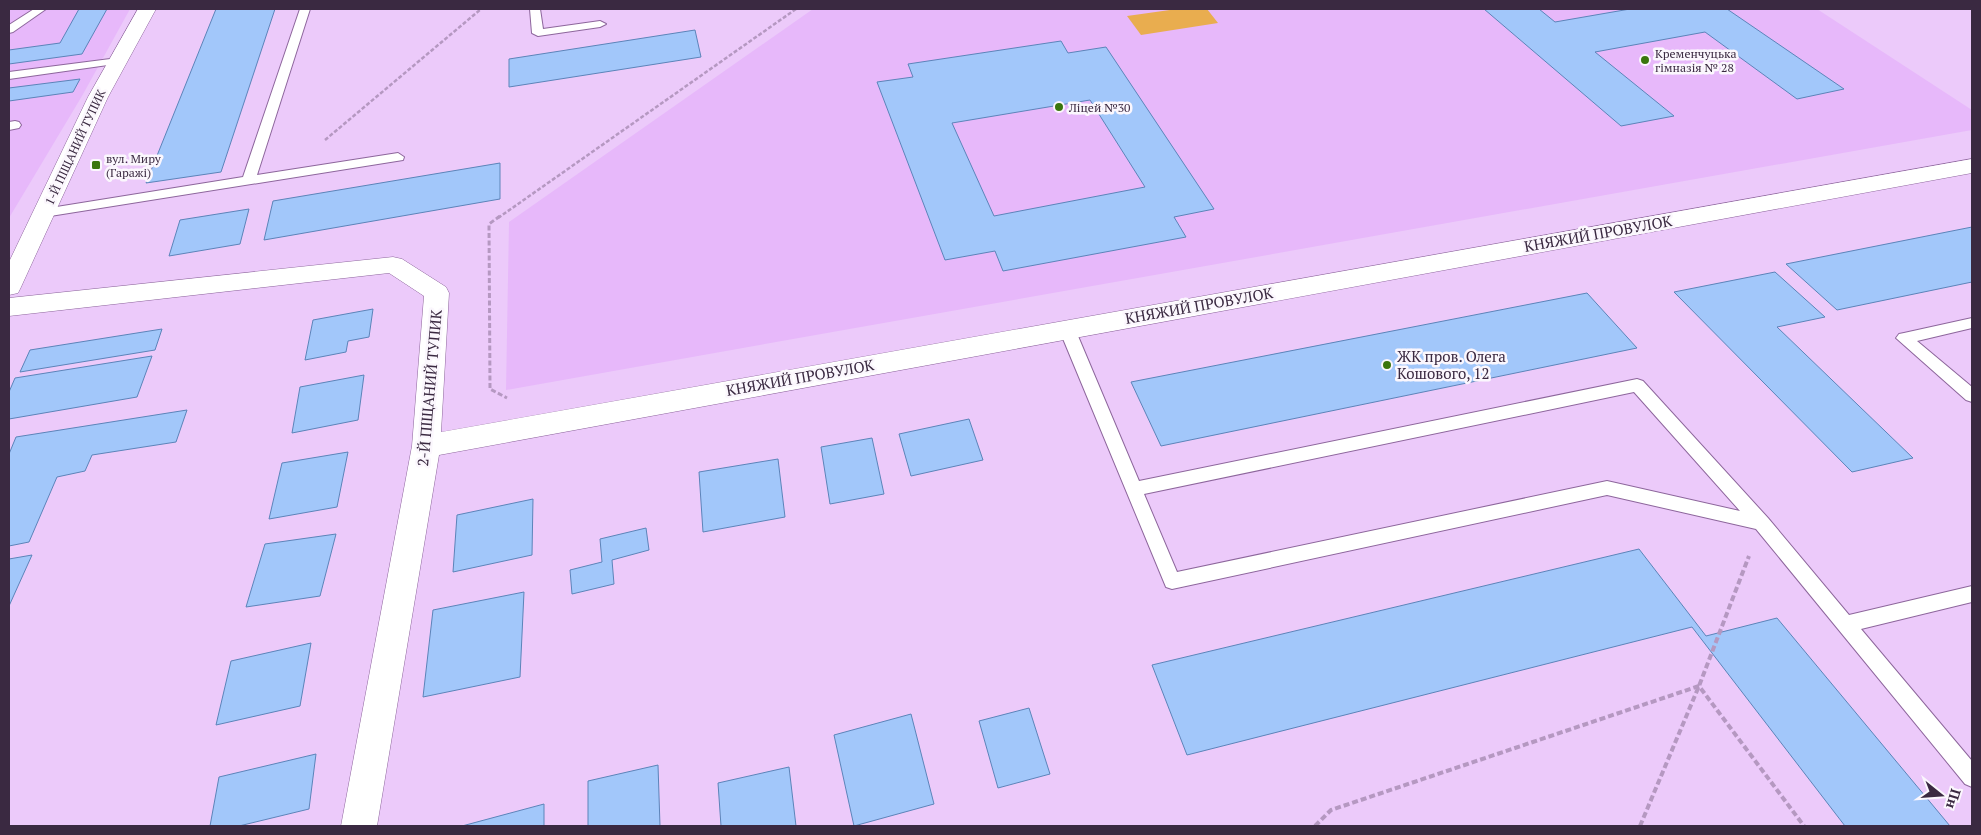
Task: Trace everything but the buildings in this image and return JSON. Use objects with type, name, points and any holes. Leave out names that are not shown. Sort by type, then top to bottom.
[{"type":"street","name":"1-Й ПІЩАНИЙ ТУПИК","points":[[9,287],[98,98],[147,9]]},
{"type":"street","name":"КНЯЖИЙ ПРОВУЛОК","points":[[426,446],[1972,166]]},
{"type":"street","name":"2-Й ПІЩАНИЙ ТУПИК","points":[[9,307],[393,265],[437,293],[426,446],[359,826]]},
{"type":"lane","points":[[9,30],[41,9]]},
{"type":"lane","points":[[249,180],[305,9]]},
{"type":"lane","points":[[536,9],[538,33],[600,24]]},
{"type":"lane","points":[[9,76],[118,61]]},
{"type":"lane","points":[[44,213],[398,157]]},
{"type":"lane","points":[[1972,323],[1904,338],[1972,396]]},
{"type":"lane","points":[[1067,329],[1172,581],[1608,488],[1762,523]]},
{"type":"lane","points":[[1134,489],[1637,385],[1762,523],[1972,777]]},
{"type":"lane","points":[[1845,624],[1972,594]]},
{"type":"path","points":[[286,174],[482,9]]},
{"type":"path","points":[[509,399],[490,389],[489,224],[796,9]]},
{"type":"path","points":[[1640,826],[1699,686],[1762,523]]},
{"type":"path","points":[[1315,826],[1331,810],[1699,686]]},
{"type":"path","points":[[1699,686],[1804,826]]},
{"type":"shaded area","points":[[9,9],[130,9],[82,96],[9,218]]},
{"type":"shaded area","name":"Ліцей №30","points":[[813,9],[1817,9],[1972,110],[1972,130],[506,390],[509,222]]},
{"type":"shaded area","points":[[1177,9],[1207,9],[1218,23],[1141,35],[1127,16]]},
{"type":"place","name":"Кременчуцька гімназія № 28","points":[[1645,60]]},
{"type":"place","name":"Ліцей №30","points":[[1059,107]]},
{"type":"place","name":"вул. Миру (Гаражі)","points":[[96,165]]},
{"type":"place","name":"ЖК пров. Олега Кошового, 12","points":[[1387,365]]}]
